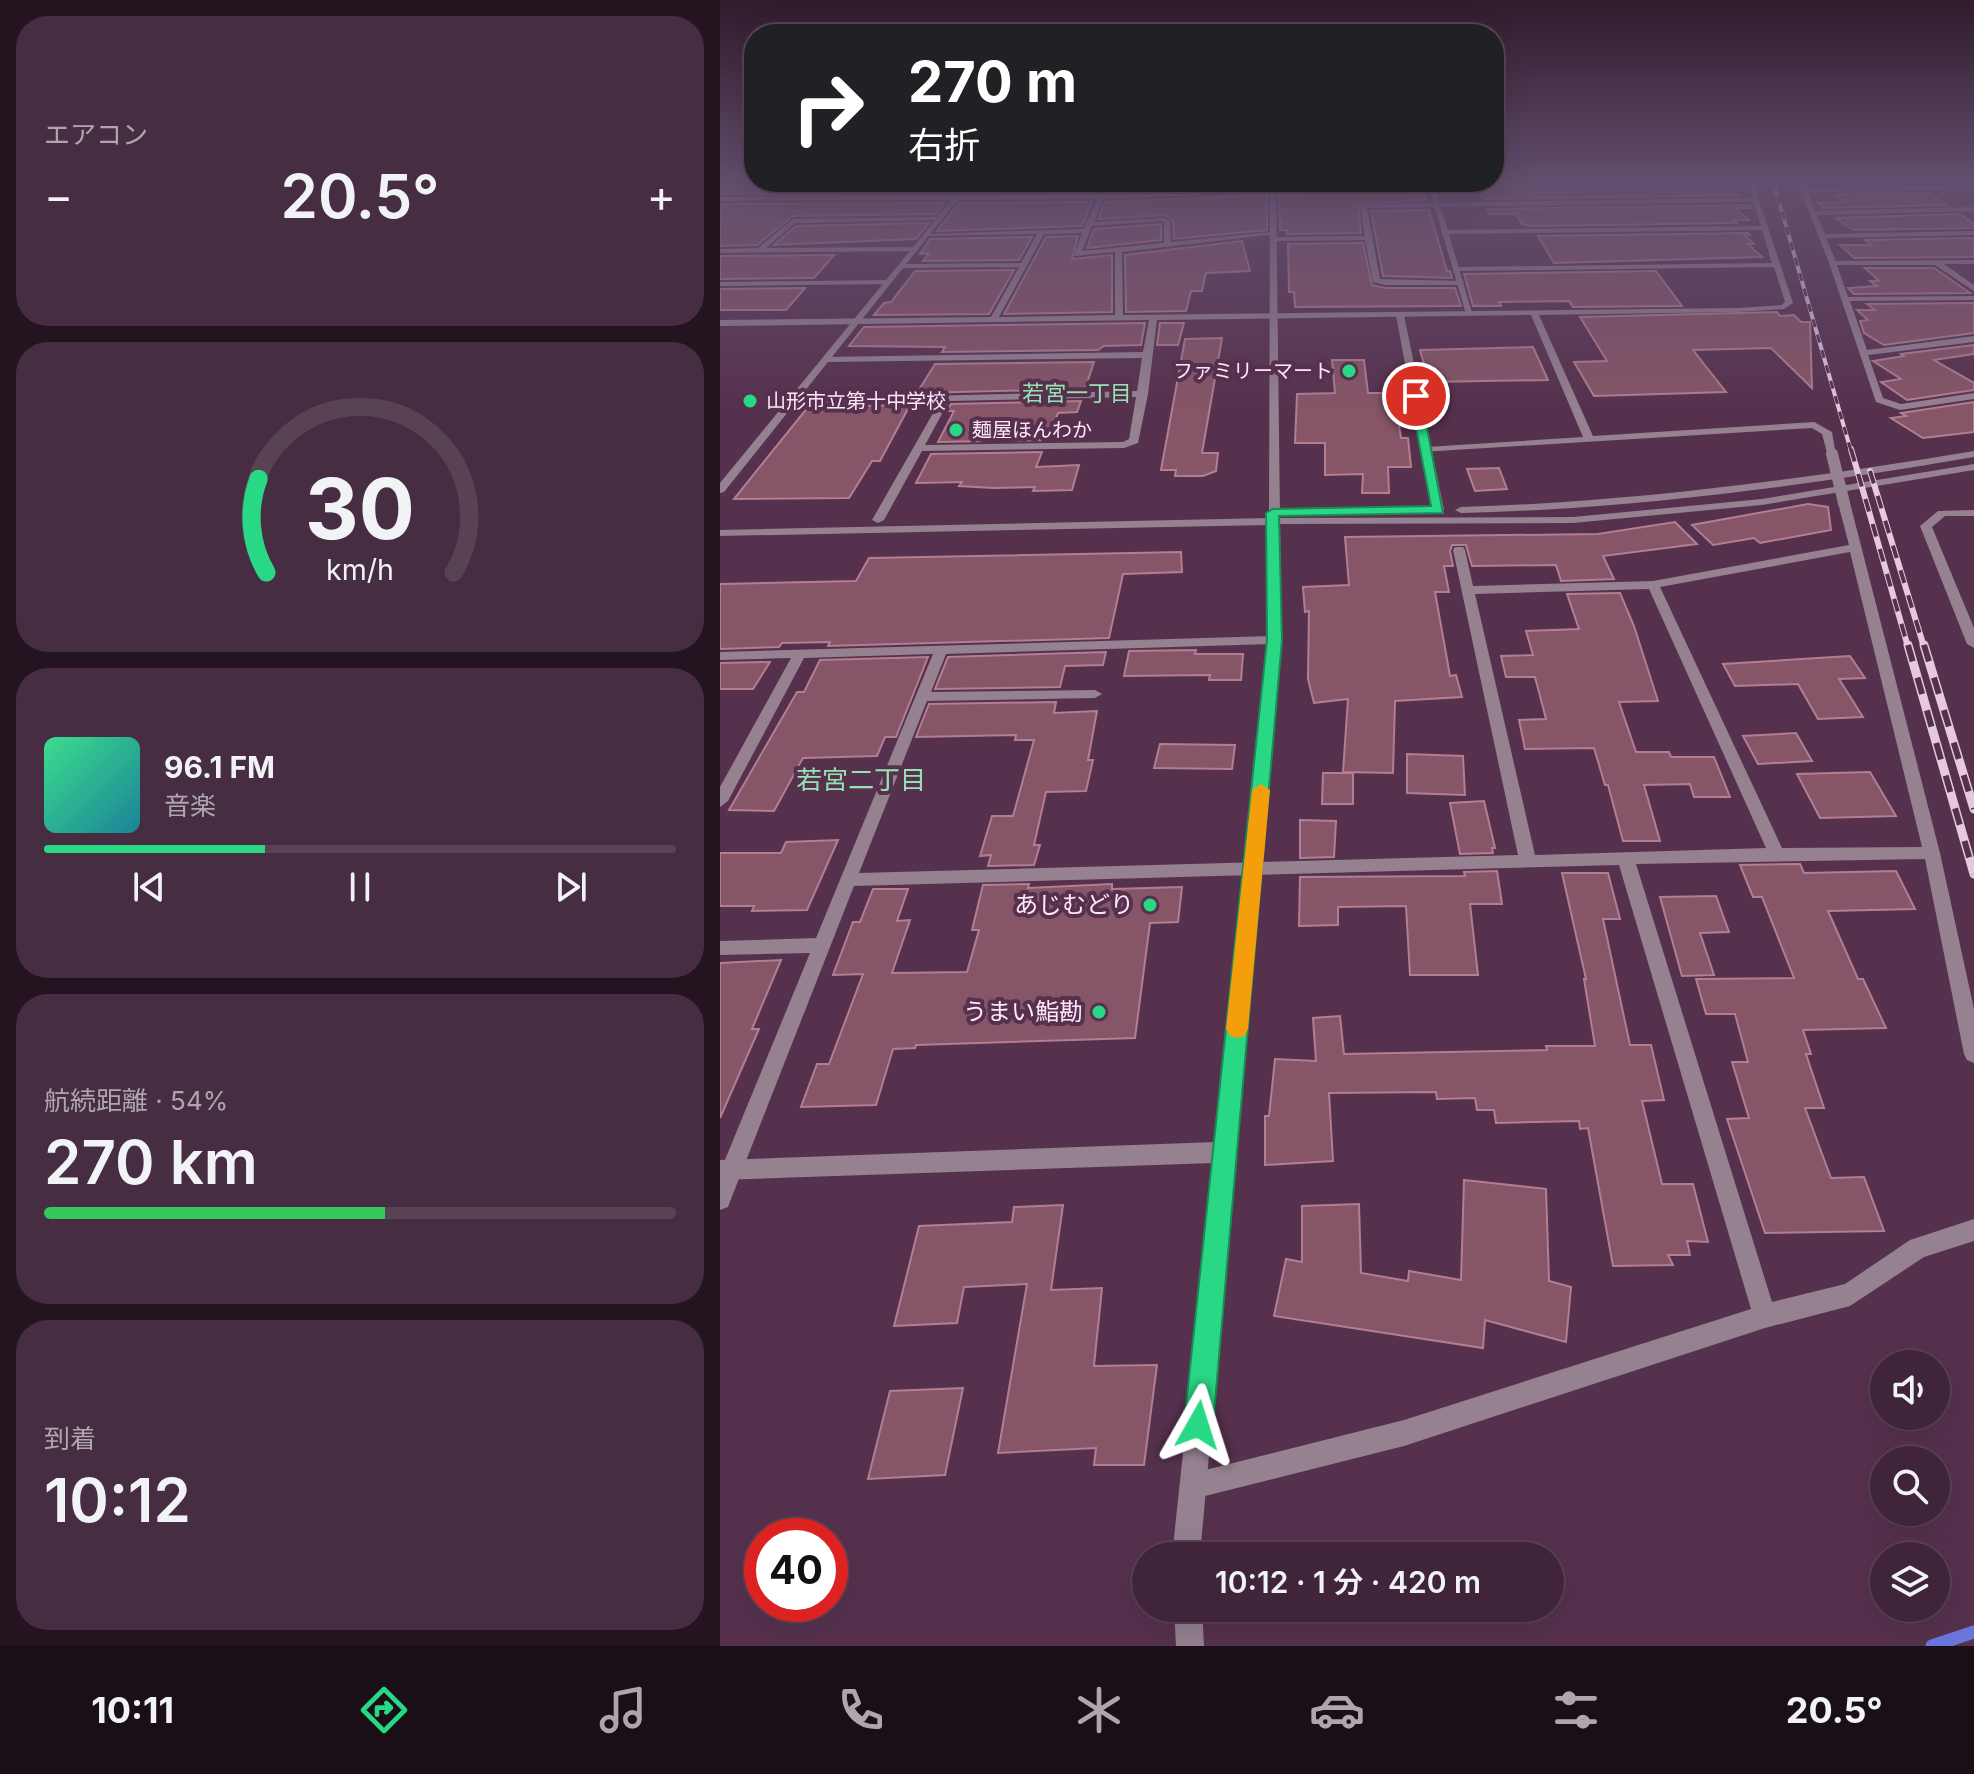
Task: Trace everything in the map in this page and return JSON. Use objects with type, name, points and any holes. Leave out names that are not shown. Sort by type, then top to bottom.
[{"type":"street","points":[[720,490],[910,258]]},
{"type":"street","points":[[993,320],[1027,258]]},
{"type":"street","points":[[1119,258],[1119,318]]},
{"type":"street","points":[[1187,1542],[1275,640],[1273,258]]},
{"type":"street","points":[[1372,258],[1376,280],[1385,283],[1461,283]]},
{"type":"street","points":[[1453,258],[1470,314]]},
{"type":"street","points":[[720,323],[1784,307],[1789,303],[1775,258]]},
{"type":"street","points":[[1831,258],[1879,400],[1900,407],[1974,396]]},
{"type":"street","points":[[1936,262],[1974,289]]},
{"type":"street","points":[[1833,263],[1974,262]]},
{"type":"street","points":[[904,266],[1023,265]]},
{"type":"street","points":[[1457,269],[1778,265]]},
{"type":"street","points":[[720,284],[889,282]]},
{"type":"street","points":[[1846,299],[1974,298]]},
{"type":"street","points":[[1534,313],[1589,438]]},
{"type":"street","points":[[1400,315],[1438,510]]},
{"type":"street","points":[[919,448],[1124,445],[1134,441],[1153,318]]},
{"type":"street","points":[[1864,353],[1974,339]]},
{"type":"street","points":[[827,359],[1146,355]]},
{"type":"street","points":[[794,401],[1143,394]]},
{"type":"street","points":[[878,520],[946,398]]},
{"type":"street","points":[[1426,450],[1814,425],[1827,432],[1853,548],[1932,853],[1974,1054]]},
{"type":"street","points":[[720,533],[1603,504],[1816,480],[1974,454]]},
{"type":"street","points":[[720,523],[1273,517],[1573,520],[1762,502],[1974,467]]},
{"type":"street","points":[[1974,513],[1942,513],[1926,526],[1974,644]]},
{"type":"street","points":[[1469,590],[1653,585],[1853,548]]},
{"type":"street","points":[[1459,550],[1528,861]]},
{"type":"street","points":[[1653,585],[1777,854]]},
{"type":"street","points":[[720,656],[1275,640]]},
{"type":"street","points":[[720,1199],[726,1170],[849,880],[940,652]]},
{"type":"street","points":[[720,801],[799,655]]},
{"type":"street","points":[[923,697],[1095,694]]},
{"type":"street","points":[[849,880],[1777,854],[1932,853]]},
{"type":"street","points":[[1626,860],[1765,1316]]},
{"type":"street","points":[[720,948],[822,945]]},
{"type":"street","points":[[726,1170],[1225,1152]]},
{"type":"street","points":[[1193,1486],[1404,1433],[1765,1316],[1850,1294],[1918,1248],[1974,1230]]},
{"type":"street","points":[[1189,1622],[1190,1646]]},
{"type":"building","points":[[720,258],[832,258],[814,278],[720,279]]},
{"type":"building","points":[[925,258],[1020,258],[1019,260],[923,261]]},
{"type":"building","points":[[1035,258],[1112,258],[1112,312],[1004,314]]},
{"type":"building","points":[[1125,258],[1246,258],[1250,271],[1206,273],[1202,291],[1191,291],[1186,311],[1126,312]]},
{"type":"building","points":[[1288,258],[1366,258],[1372,285],[1385,288],[1455,288],[1461,306],[1295,307],[1294,292],[1289,292]]},
{"type":"building","points":[[1380,258],[1443,258],[1452,278],[1383,276]]},
{"type":"building","points":[[1551,258],[1734,258],[1554,263]]},
{"type":"building","points":[[1865,268],[1934,268],[1970,293],[1854,294],[1848,288],[1877,286],[1870,281],[1879,281]]},
{"type":"building","points":[[1014,270],[989,314],[874,315],[884,303],[891,302],[915,271]]},
{"type":"building","points":[[1656,271],[1682,306],[1573,307],[1569,301],[1499,302],[1501,306],[1473,306],[1464,274]]},
{"type":"building","points":[[805,288],[786,310],[720,310],[720,289]]},
{"type":"building","points":[[1974,303],[1974,333],[1884,345],[1864,333],[1860,321],[1868,320],[1857,310],[1875,310],[1867,304]]},
{"type":"building","points":[[1777,312],[1780,316],[1794,315],[1801,322],[1810,322],[1812,388],[1771,348],[1693,350],[1726,392],[1594,396],[1574,362],[1607,361],[1580,317]]},
{"type":"building","points":[[1145,323],[1141,345],[1104,346],[1098,350],[942,352],[945,347],[849,346],[864,327]]},
{"type":"building","points":[[1160,323],[1184,323],[1178,345],[1157,345]]},
{"type":"building","points":[[1222,338],[1202,453],[1218,453],[1216,471],[1203,476],[1175,476],[1176,470],[1161,470],[1185,339]]},
{"type":"building","points":[[1974,345],[1974,354],[1934,360],[1974,383],[1974,390],[1907,400],[1881,382],[1901,379],[1873,361],[1904,356],[1901,354]]},
{"type":"building","points":[[1533,347],[1548,380],[1429,382],[1420,350]]},
{"type":"building","points":[[1332,360],[1364,360],[1368,393],[1394,393],[1401,438],[1408,438],[1411,467],[1388,467],[1389,493],[1362,493],[1363,474],[1325,475],[1325,443],[1295,443],[1297,394],[1335,393]]},
{"type":"building","points":[[1094,362],[1085,389],[917,393],[935,364]]},
{"type":"building","points":[[1081,401],[1077,412],[1058,413],[1047,440],[938,442],[954,411],[947,411],[951,404]]},
{"type":"building","points":[[1974,402],[1974,432],[1923,438],[1891,418],[1906,416],[1901,413]]},
{"type":"building","points":[[910,405],[880,461],[872,461],[849,498],[734,499],[808,407]]},
{"type":"building","points":[[1042,452],[1036,467],[1079,465],[1072,490],[959,486],[962,482],[916,483],[931,454]]},
{"type":"building","points":[[1499,468],[1507,489],[1475,491],[1467,469]]},
{"type":"building","points":[[1808,504],[1828,507],[1831,530],[1760,543],[1754,538],[1713,545],[1692,525]]},
{"type":"building","points":[[1675,522],[1697,544],[1603,556],[1614,579],[1561,581],[1556,565],[1472,566],[1466,545],[1452,545],[1453,566],[1444,566],[1449,592],[1435,592],[1450,676],[1456,675],[1462,697],[1395,701],[1393,773],[1343,772],[1348,699],[1314,703],[1308,679],[1309,611],[1305,612],[1303,587],[1349,585],[1345,537],[1598,534]]},
{"type":"building","points":[[1181,552],[1182,572],[1123,574],[1109,638],[828,646],[830,642],[782,643],[779,647],[720,649],[720,584],[856,581],[869,558]]},
{"type":"building","points":[[1620,593],[1658,701],[1619,702],[1636,752],[1669,752],[1671,757],[1714,757],[1730,797],[1694,797],[1690,784],[1644,785],[1660,841],[1623,841],[1594,748],[1525,749],[1519,720],[1546,719],[1535,677],[1506,677],[1501,656],[1533,655],[1526,631],[1579,629],[1567,594]]},
{"type":"building","points":[[1196,650],[1195,654],[1243,654],[1241,680],[1209,680],[1210,675],[1124,676],[1129,651]]},
{"type":"building","points":[[1106,652],[1103,665],[1065,666],[1060,687],[935,689],[948,657]]},
{"type":"building","points":[[1850,656],[1865,678],[1839,679],[1863,717],[1818,719],[1798,684],[1735,686],[1723,664]]},
{"type":"building","points":[[928,657],[896,737],[885,737],[877,756],[803,758],[774,811],[729,810],[797,692],[804,692],[820,660]]},
{"type":"building","points":[[770,662],[753,689],[720,689],[720,663]]},
{"type":"building","points":[[1056,702],[1054,713],[1097,711],[1088,760],[1093,760],[1086,791],[1046,792],[1034,845],[1040,845],[1034,865],[988,866],[991,855],[980,856],[992,816],[1013,816],[1034,740],[1015,740],[1016,735],[916,737],[929,704]]},
{"type":"building","points":[[1796,733],[1812,761],[1758,764],[1743,736]]},
{"type":"building","points":[[1160,744],[1235,745],[1232,769],[1154,768]]},
{"type":"building","points":[[1407,754],[1463,756],[1465,795],[1407,793]]},
{"type":"building","points":[[1870,772],[1896,816],[1820,818],[1797,774]]},
{"type":"building","points":[[1323,773],[1353,773],[1353,804],[1322,804]]},
{"type":"building","points":[[1484,801],[1495,848],[1492,848],[1493,853],[1460,854],[1450,803]]},
{"type":"building","points":[[1300,820],[1336,821],[1334,857],[1300,858]]},
{"type":"building","points":[[838,840],[807,910],[752,911],[754,906],[720,906],[720,853],[781,853],[786,842]]},
{"type":"building","points":[[1800,864],[1804,873],[1896,871],[1915,909],[1828,911],[1858,979],[1863,979],[1886,1028],[1803,1030],[1811,1054],[1806,1054],[1824,1108],[1805,1108],[1831,1178],[1864,1177],[1884,1231],[1765,1233],[1727,1119],[1749,1118],[1732,1062],[1748,1062],[1735,1014],[1706,1014],[1696,979],[1794,978],[1762,897],[1753,897],[1740,865]]},
{"type":"building","points":[[1497,871],[1502,904],[1470,904],[1478,975],[1410,975],[1406,906],[1338,907],[1338,925],[1299,926],[1300,877],[1465,876],[1464,872]]},
{"type":"building","points":[[1562,873],[1608,873],[1620,919],[1603,919],[1630,1045],[1651,1045],[1664,1100],[1642,1101],[1662,1184],[1693,1184],[1708,1242],[1687,1241],[1690,1255],[1668,1255],[1673,1265],[1613,1266],[1588,1128],[1580,1129],[1579,1121],[1496,1123],[1494,1110],[1477,1110],[1475,1098],[1437,1099],[1436,1092],[1329,1093],[1333,1161],[1265,1165],[1265,1116],[1269,1116],[1275,1059],[1316,1061],[1313,1018],[1340,1016],[1344,1054],[1547,1050],[1546,1046],[1595,1046],[1586,979]]},
{"type":"building","points":[[1029,884],[1028,888],[1112,884],[1112,889],[1182,887],[1178,922],[1150,923],[1135,1038],[916,1045],[915,1048],[893,1049],[876,1105],[801,1107],[817,1064],[829,1064],[863,974],[833,975],[853,922],[860,922],[873,889],[908,889],[897,921],[910,920],[892,973],[967,972],[979,930],[972,930],[983,885]]},
{"type":"building","points":[[1716,896],[1729,932],[1700,933],[1714,975],[1682,976],[1660,897]]},
{"type":"building","points":[[781,960],[752,1029],[759,1029],[720,1118],[720,963]]},
{"type":"building","points":[[1464,1180],[1546,1189],[1549,1281],[1571,1287],[1566,1342],[1485,1320],[1483,1348],[1274,1316],[1286,1259],[1302,1262],[1302,1206],[1359,1204],[1361,1273],[1408,1281],[1409,1271],[1461,1280]]},
{"type":"building","points":[[1063,1205],[1051,1290],[1102,1288],[1094,1366],[1157,1365],[1144,1465],[1094,1465],[1096,1448],[998,1453],[1027,1284],[964,1287],[957,1323],[894,1326],[919,1226],[1012,1222],[1014,1207]]},
{"type":"building","points":[[963,1388],[945,1475],[868,1479],[890,1391]]},
{"type":"waterway","points":[[1932,1646],[1974,1632]]},
{"type":"railway","points":[[1795,258],[1851,451]]},
{"type":"railway","points":[[1851,449],[1908,647]]},
{"type":"railway","points":[[1870,471],[1924,647]]},
{"type":"railway","points":[[1908,645],[1974,874]]},
{"type":"railway","points":[[1924,645],[1974,809]]},
{"type":"slow traffic","points":[[1237,1029],[1261,790]]},
{"type":"place","name":"ファミリーマート","points":[[1349,371]]},
{"type":"place","name":"山形市立第十中学校","points":[[750,401]]},
{"type":"place","name":"麺屋ほんわか","points":[[956,430]]},
{"type":"place","name":"あじむどり","points":[[1150,905]]},
{"type":"place","name":"うまい鮨勘","points":[[1099,1012]]},
{"type":"district","name":"若宮一丁目","points":[[1077,393]]},
{"type":"district","name":"若宮二丁目","points":[[861,780]]},
{"type":"route","points":[[1198,1425],[1275,640],[1273,513],[1438,510],[1416,396]]}]
